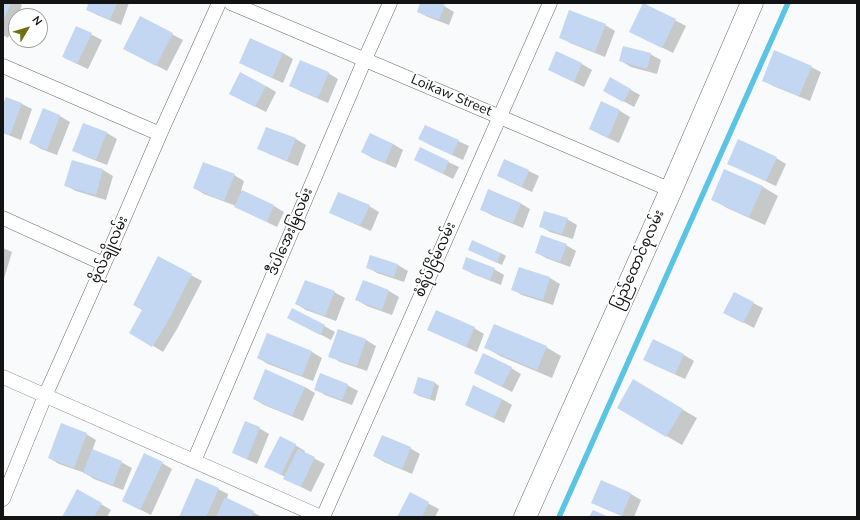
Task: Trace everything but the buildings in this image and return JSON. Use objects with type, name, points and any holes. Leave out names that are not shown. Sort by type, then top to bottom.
[{"type":"main road","name":"ပြည်ထောင်စုလမ်း","points":[[525,517],[671,190],[752,3]]},
{"type":"street","name":"ဗိုလ်ချိုလမ်း","points":[[3,499],[45,396],[219,3]]},
{"type":"street","name":"Loikaw Street","points":[[231,3],[500,116],[671,190]]},
{"type":"street","name":"ဒီပါအေးမြလမ်း","points":[[194,461],[364,59],[390,3]]},
{"type":"street","name":"စံရိပ်ငြိမ်လမ်း","points":[[322,517],[550,3]]},
{"type":"street","points":[[3,66],[160,134]]},
{"type":"street","points":[[3,218],[104,264]]},
{"type":"street","points":[[3,377],[322,517]]},
{"type":"waterway","points":[[559,517],[788,3]]}]
